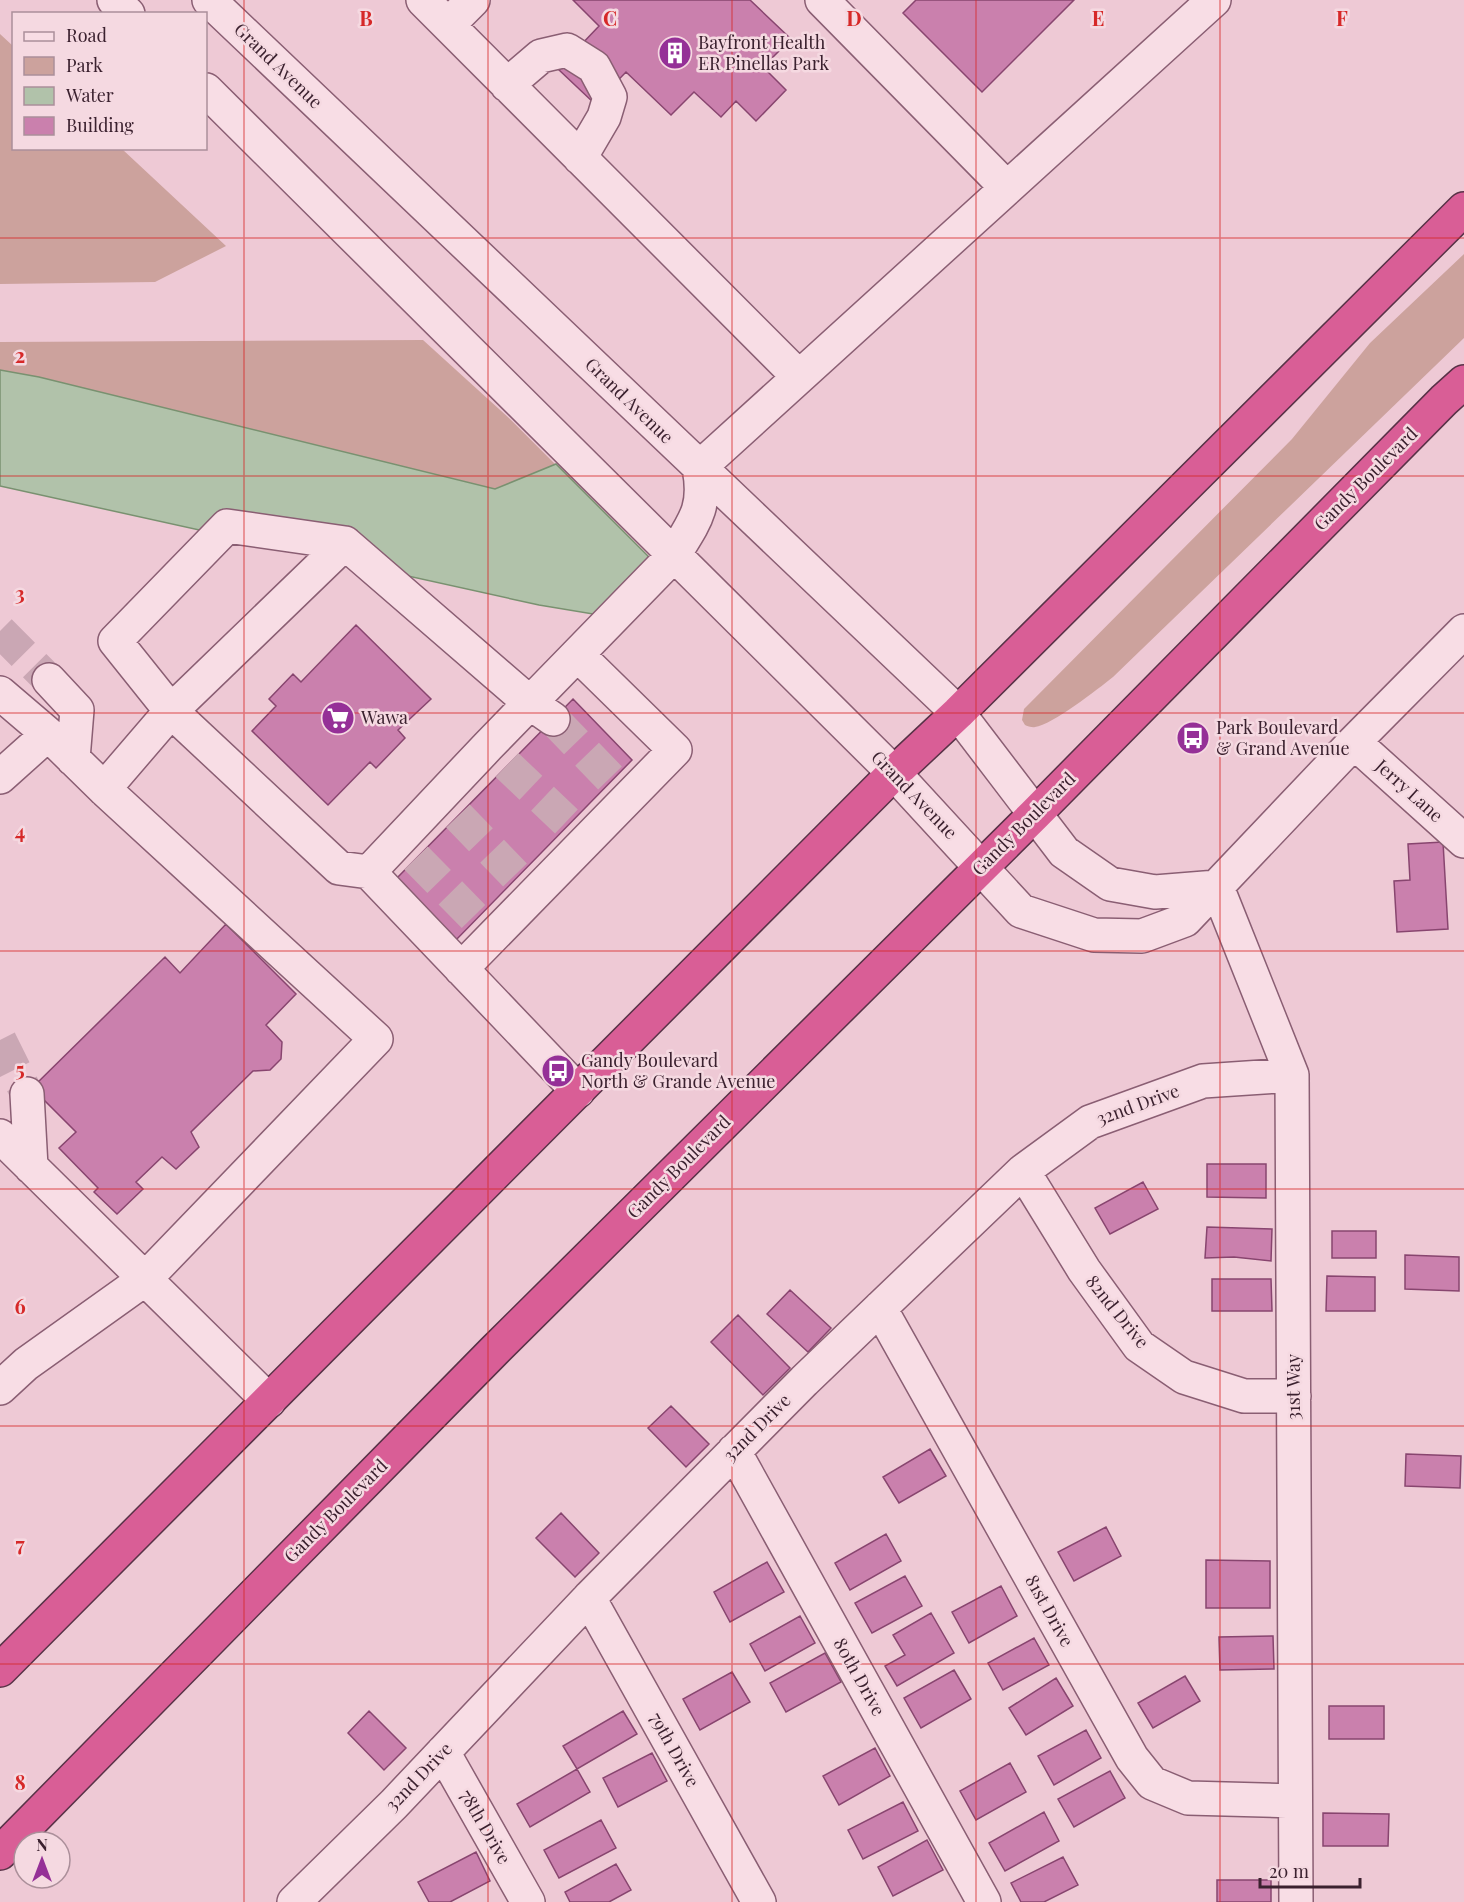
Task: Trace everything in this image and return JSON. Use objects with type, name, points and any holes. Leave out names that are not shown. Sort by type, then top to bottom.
[{"type":"highway","points":[[0,1670],[894,773],[958,713],[1464,209]]},
{"type":"highway","name":"Gandy Boulevard","points":[[0,1853],[494,1351],[982,867],[1435,408],[1464,382]]},
{"type":"street","name":"Grand Avenue","points":[[210,0],[958,713],[1064,852],[1110,884],[1155,892],[1217,886]]},
{"type":"street","points":[[423,0],[799,378]]},
{"type":"street","points":[[448,25],[473,0]]},
{"type":"street","points":[[822,0],[1007,188]]},
{"type":"street","points":[[542,711],[345,543],[227,526],[115,641],[171,711],[339,868],[369,872],[408,849],[542,711],[578,655],[674,555],[696,520],[703,489],[699,468],[1007,188],[1201,4]]},
{"type":"street","points":[[507,85],[541,56],[567,50],[594,67],[610,97],[604,117],[580,158]]},
{"type":"street","name":"Grand Avenue","points":[[207,91],[894,773],[1021,911],[1094,935],[1142,936],[1185,920],[1354,742],[1464,631]]},
{"type":"street","points":[[104,789],[171,711],[345,543]]},
{"type":"street","points":[[461,969],[485,927],[620,788],[675,750],[578,655]]},
{"type":"street","points":[[49,680],[77,710],[73,759]]},
{"type":"street","points":[[0,693],[48,734],[104,789],[376,1039],[145,1279],[26,1364],[0,1388]]},
{"type":"street","points":[[0,777],[48,734]]},
{"type":"street","name":"Jerry Lane","points":[[1354,742],[1464,841]]},
{"type":"street","points":[[369,872],[578,1091]]},
{"type":"street","name":"31st Way","points":[[1217,886],[1292,1075],[1296,1902]]},
{"type":"street","name":"32nd Drive","points":[[294,1902],[443,1752],[589,1598],[734,1451],[1023,1170],[1090,1122],[1203,1081],[1292,1075]]},
{"type":"street","points":[[27,1094],[32,1167]]},
{"type":"street","points":[[0,1136],[269,1401]]},
{"type":"street","name":"82nd Drive","points":[[1023,1170],[1084,1270],[1139,1346],[1184,1377],[1244,1396],[1294,1396]]},
{"type":"street","name":"81st Drive","points":[[880,1308],[1126,1748],[1152,1784],[1188,1798],[1296,1801]]},
{"type":"street","name":"80th Drive","points":[[734,1451],[984,1902]]},
{"type":"street","name":"79th Drive","points":[[589,1598],[759,1902]]},
{"type":"street","name":"78th Drive","points":[[443,1752],[528,1902]]},
{"type":"green space","points":[[0,34],[12,45],[12,150],[123,150],[226,246],[155,282],[0,284]]},
{"type":"green space","points":[[1464,254],[1464,338],[1113,677],[1075,706],[1043,725],[1030,727],[1025,725],[1022,720],[1024,709],[1292,439],[1370,343]]},
{"type":"green space","points":[[423,340],[510,419],[556,465],[495,489],[0,370],[0,342]]},
{"type":"water","points":[[0,370],[39,377],[495,489],[556,464],[651,559],[617,618],[539,605],[0,486]]},
{"type":"building","name":"Bayfront Health ER Pinellas Park","points":[[573,0],[750,0],[791,39],[763,67],[786,90],[756,121],[736,101],[721,117],[694,92],[671,115],[626,72],[595,104],[558,69],[599,26]]},
{"type":"building","points":[[916,0],[1074,0],[982,92],[903,13]]},
{"type":"building","name":"Wawa","points":[[356,625],[431,699],[398,730],[405,738],[376,768],[370,762],[328,805],[252,731],[276,706],[269,699],[293,674],[301,682]]},
{"type":"building","points":[[573,699],[632,760],[455,941],[395,880]]},
{"type":"building","points":[[1443,842],[1448,929],[1397,932],[1394,881],[1410,880],[1408,844]]},
{"type":"building","points":[[226,924],[296,994],[266,1025],[282,1042],[281,1059],[270,1070],[253,1071],[191,1132],[199,1147],[176,1169],[162,1157],[136,1182],[143,1189],[117,1214],[94,1192],[98,1188],[59,1148],[76,1132],[32,1088],[165,957],[180,973]]},
{"type":"building","points":[[1207,1164],[1266,1164],[1266,1198],[1207,1197]]},
{"type":"building","points":[[1143,1182],[1158,1209],[1110,1234],[1095,1208]]},
{"type":"building","points":[[1207,1227],[1272,1229],[1271,1261],[1234,1257],[1205,1258]]},
{"type":"building","points":[[1332,1231],[1376,1231],[1376,1258],[1332,1258]]},
{"type":"building","points":[[1405,1255],[1459,1257],[1459,1291],[1405,1289]]},
{"type":"building","points":[[1327,1276],[1375,1277],[1375,1311],[1326,1311]]},
{"type":"building","points":[[1212,1279],[1271,1279],[1272,1311],[1212,1311]]},
{"type":"building","points":[[790,1290],[831,1328],[808,1352],[767,1314]]},
{"type":"building","points":[[738,1315],[790,1368],[763,1395],[711,1342]]},
{"type":"building","points":[[671,1406],[709,1444],[686,1467],[648,1428]]},
{"type":"building","points":[[930,1449],[946,1476],[899,1503],[883,1477]]},
{"type":"building","points":[[1406,1454],[1461,1456],[1460,1488],[1405,1486]]},
{"type":"building","points":[[561,1513],[599,1553],[575,1577],[536,1538]]},
{"type":"building","points":[[1106,1527],[1121,1556],[1074,1581],[1058,1552]]},
{"type":"building","points":[[886,1534],[901,1561],[850,1590],[835,1563]]},
{"type":"building","points":[[1206,1560],[1270,1561],[1270,1608],[1206,1608]]},
{"type":"building","points":[[767,1562],[784,1592],[730,1622],[714,1592]]},
{"type":"building","points":[[905,1576],[922,1606],[872,1633],[855,1603]]},
{"type":"building","points":[[1001,1586],[1017,1616],[969,1643],[952,1612]]},
{"type":"building","points":[[931,1613],[954,1653],[897,1686],[885,1666],[905,1655],[893,1635]]},
{"type":"building","points":[[800,1616],[815,1643],[765,1671],[750,1644]]},
{"type":"building","points":[[1273,1636],[1274,1669],[1220,1670],[1219,1637]]},
{"type":"building","points":[[1034,1638],[1049,1665],[1003,1690],[988,1663]]},
{"type":"building","points":[[825,1653],[841,1682],[786,1712],[770,1683]]},
{"type":"building","points":[[954,1670],[971,1699],[921,1728],[904,1698]]},
{"type":"building","points":[[732,1672],[750,1702],[700,1730],[683,1699]]},
{"type":"building","points":[[1185,1676],[1200,1701],[1153,1728],[1138,1703]]},
{"type":"building","points":[[1056,1678],[1073,1706],[1026,1735],[1009,1708]]},
{"type":"building","points":[[1329,1706],[1384,1706],[1384,1739],[1329,1739]]},
{"type":"building","points":[[369,1711],[406,1748],[384,1770],[348,1733]]},
{"type":"building","points":[[623,1711],[637,1734],[577,1769],[563,1746]]},
{"type":"building","points":[[1086,1730],[1101,1758],[1054,1785],[1038,1756]]},
{"type":"building","points":[[875,1748],[890,1776],[839,1805],[823,1776]]},
{"type":"building","points":[[652,1753],[667,1781],[618,1807],[603,1778]]},
{"type":"building","points":[[1010,1763],[1026,1792],[976,1820],[960,1791]]},
{"type":"building","points":[[577,1769],[590,1792],[530,1827],[517,1804]]},
{"type":"building","points":[[1110,1771],[1125,1798],[1074,1827],[1058,1799]]},
{"type":"building","points":[[903,1802],[918,1831],[863,1859],[848,1830]]},
{"type":"building","points":[[1044,1812],[1059,1841],[1005,1871],[989,1843]]},
{"type":"building","points":[[1323,1813],[1389,1814],[1388,1846],[1323,1846]]},
{"type":"building","points":[[601,1820],[616,1848],[559,1878],[544,1850]]},
{"type":"building","points":[[927,1840],[943,1870],[893,1896],[878,1867]]},
{"type":"building","points":[[476,1852],[490,1881],[450,1902],[429,1902],[418,1882]]},
{"type":"building","points":[[1063,1857],[1078,1885],[1044,1902],[1021,1902],[1011,1883]]},
{"type":"building","points":[[616,1864],[631,1890],[609,1902],[570,1902],[565,1892]]},
{"type":"building","points":[[1217,1880],[1271,1880],[1271,1902],[1217,1902]]},
{"type":"tunnel","points":[[0,631],[49,680]]},
{"type":"tunnel","points":[[553,719],[612,780]]},
{"type":"tunnel","points":[[507,765],[569,824]]},
{"type":"tunnel","points":[[458,816],[517,877]]},
{"type":"tunnel","points":[[416,858],[476,919]]},
{"type":"tunnel","points":[[0,1040],[27,1094]]},
{"type":"place","name":"Bayfront Health ER Pinellas Park","points":[[675,53]]},
{"type":"place","name":"Wawa","points":[[338,718]]},
{"type":"place","name":"Park Boulevard & Grand Avenue","points":[[1193,738]]},
{"type":"place","name":"Gandy Boulevard North & Grande Avenue","points":[[558,1071]]}]
